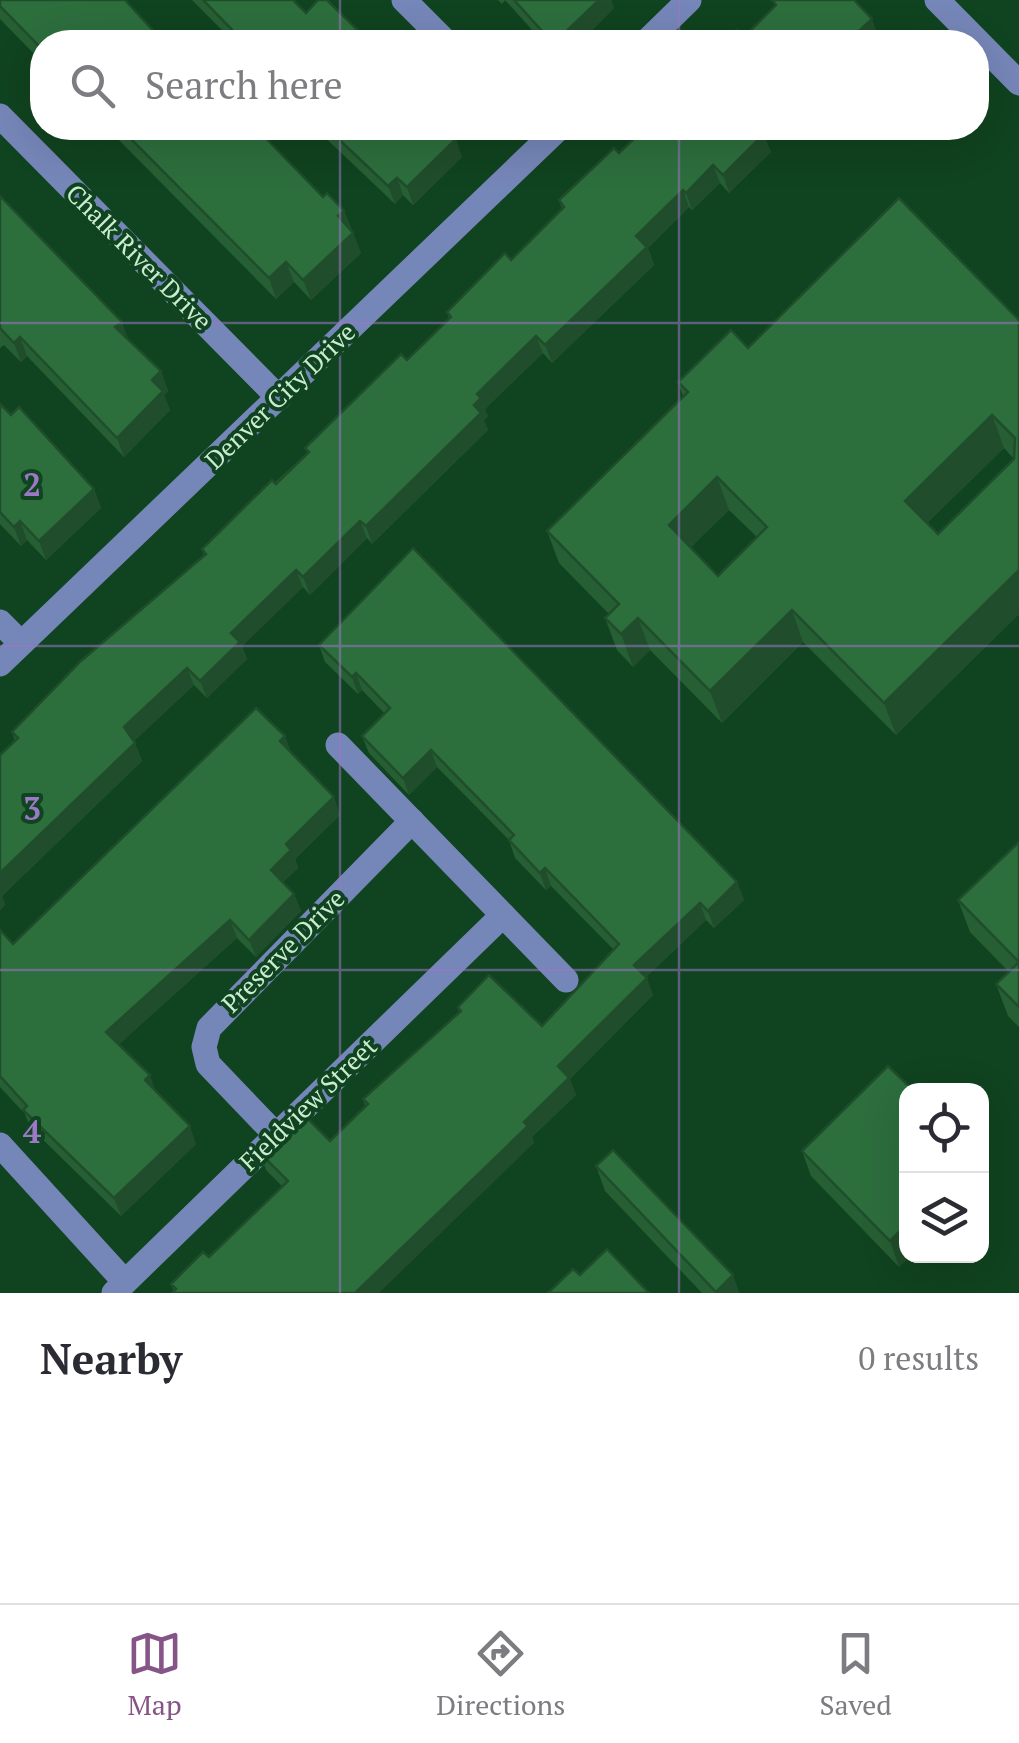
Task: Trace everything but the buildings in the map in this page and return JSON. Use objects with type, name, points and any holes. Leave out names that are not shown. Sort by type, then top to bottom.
[{"type":"street","points":[[404,0],[434,30]]},
{"type":"street","points":[[658,30],[689,0]]},
{"type":"street","points":[[937,0],[967,30]]},
{"type":"street","points":[[989,52],[1019,82]]},
{"type":"street","name":"Chalk River Drive","points":[[0,116],[278,398]]},
{"type":"street","name":"Denver City Drive","points":[[0,664],[278,398],[536,140]]},
{"type":"street","points":[[0,622],[21,643]]},
{"type":"street","points":[[338,745],[566,980]]},
{"type":"street","name":"Preserve Drive","points":[[276,1135],[208,1064],[204,1048],[210,1028],[412,821]]},
{"type":"street","name":"Fieldview Street","points":[[119,1288],[503,915]]},
{"type":"street","points":[[0,1145],[119,1288]]}]
